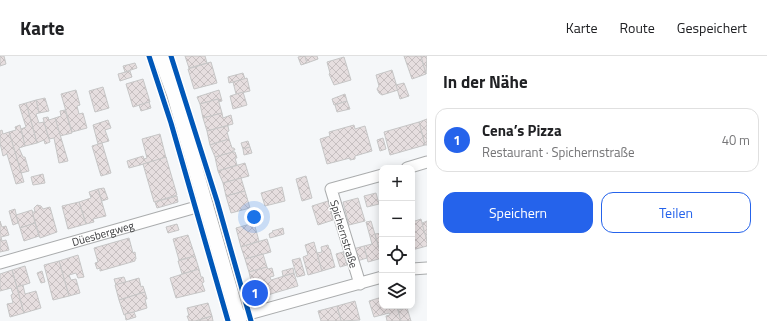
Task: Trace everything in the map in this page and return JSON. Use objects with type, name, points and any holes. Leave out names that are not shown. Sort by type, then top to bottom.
[{"type":"street","points":[[160,56],[174,94],[239,319],[379,279]]},
{"type":"street","points":[[415,166],[427,162]]},
{"type":"street","name":"Spichernstraße","points":[[360,284],[330,189],[379,176]]},
{"type":"street","name":"Düesbergweg","points":[[0,264],[207,204]]},
{"type":"street","points":[[415,269],[427,268]]},
{"type":"building","points":[[0,56],[4,56],[6,64],[0,66]]},
{"type":"building","points":[[185,56],[205,56],[207,63],[189,68]]},
{"type":"building","points":[[305,56],[307,63],[301,65],[298,57]]},
{"type":"building","points":[[305,56],[317,56],[318,59],[307,63]]},
{"type":"building","points":[[404,56],[421,56],[426,74],[412,79]]},
{"type":"building","points":[[421,56],[427,56],[426,74]]},
{"type":"building","points":[[344,57],[351,80],[334,85],[329,74],[327,62]]},
{"type":"building","points":[[211,62],[217,83],[194,89],[188,69]]},
{"type":"building","points":[[135,63],[137,68],[125,72],[123,66]]},
{"type":"building","points":[[392,70],[398,90],[382,95],[377,89],[379,86],[376,75]]},
{"type":"building","points":[[130,71],[132,77],[120,81],[118,74]]},
{"type":"building","points":[[243,73],[245,79],[229,83],[228,77]]},
{"type":"building","points":[[247,78],[250,91],[236,94],[233,82]]},
{"type":"building","points":[[143,79],[150,102],[133,107],[126,84]]},
{"type":"building","points":[[404,83],[409,96],[400,99],[396,85]]},
{"type":"building","points":[[103,87],[109,108],[95,112],[89,91]]},
{"type":"building","points":[[76,90],[80,105],[77,106],[79,114],[83,113],[87,128],[72,132],[61,94]]},
{"type":"building","points":[[219,90],[222,101],[218,102],[218,99],[200,104],[197,97]]},
{"type":"building","points":[[243,92],[247,105],[233,109],[230,96]]},
{"type":"building","points":[[345,94],[347,101],[334,105],[332,99]]},
{"type":"building","points":[[45,98],[49,111],[39,113],[36,100]]},
{"type":"building","points":[[218,99],[222,113],[203,118],[200,104]]},
{"type":"building","points":[[36,100],[39,113],[36,114],[39,123],[44,122],[50,142],[45,144],[44,140],[37,143],[26,103]]},
{"type":"building","points":[[347,101],[350,109],[337,112],[335,105]]},
{"type":"building","points":[[149,102],[151,108],[141,111],[139,105]]},
{"type":"building","points":[[26,103],[37,143],[25,146],[21,129],[26,127],[19,105]]},
{"type":"building","points":[[65,110],[72,133],[60,136],[55,118],[61,116],[60,111]]},
{"type":"building","points":[[222,113],[223,118],[231,115],[233,124],[207,131],[203,118]]},
{"type":"building","points":[[48,117],[49,120],[55,118],[68,161],[59,163],[54,138],[49,139],[43,118]]},
{"type":"building","points":[[427,119],[427,145],[425,145],[419,122]]},
{"type":"building","points":[[108,120],[111,128],[105,130],[109,141],[98,144],[93,125]]},
{"type":"building","points":[[419,122],[425,145],[390,155],[384,132]]},
{"type":"building","points":[[20,125],[25,146],[19,148],[23,157],[25,157],[29,171],[21,173],[9,132],[16,130],[15,127]]},
{"type":"building","points":[[354,125],[355,129],[365,126],[372,151],[355,156],[355,159],[350,160],[350,158],[327,164],[320,139],[330,136],[329,132]]},
{"type":"building","points":[[228,126],[229,131],[227,132],[229,139],[210,145],[207,131]]},
{"type":"building","points":[[2,130],[3,134],[9,132],[24,182],[16,184],[7,154],[3,156],[0,143],[0,131]]},
{"type":"building","points":[[160,134],[166,158],[129,168],[127,161],[143,156],[144,159],[147,158],[142,139]]},
{"type":"building","points":[[383,138],[386,149],[380,151],[377,140]]},
{"type":"building","points":[[229,139],[232,148],[235,150],[233,150],[233,152],[215,157],[210,145]]},
{"type":"building","points":[[248,141],[250,147],[243,149],[241,143]]},
{"type":"building","points":[[102,143],[111,173],[101,176],[92,146]]},
{"type":"building","points":[[250,147],[252,153],[244,155],[243,149]]},
{"type":"building","points":[[235,152],[237,158],[235,158],[237,165],[218,171],[215,157]]},
{"type":"building","points":[[166,157],[177,195],[154,202],[143,164]]},
{"type":"building","points":[[245,163],[249,176],[223,183],[218,171]]},
{"type":"building","points":[[43,174],[45,183],[33,185],[31,177]]},
{"type":"building","points":[[306,176],[312,198],[302,201],[296,179]]},
{"type":"building","points":[[241,178],[245,191],[226,196],[223,183]]},
{"type":"building","points":[[282,187],[285,201],[265,206],[261,193]]},
{"type":"building","points":[[104,188],[108,199],[102,201],[98,189]]},
{"type":"building","points":[[98,189],[106,216],[93,219],[94,222],[86,224],[79,202],[91,198],[89,192]]},
{"type":"building","points":[[245,191],[250,208],[231,213],[226,196]]},
{"type":"building","points":[[376,193],[379,204],[367,207],[364,196]]},
{"type":"building","points":[[177,196],[178,202],[157,208],[155,202]]},
{"type":"building","points":[[358,198],[365,221],[349,225],[343,202]]},
{"type":"building","points":[[328,201],[333,220],[318,225],[312,206]]},
{"type":"building","points":[[79,202],[86,224],[68,229],[62,206]]},
{"type":"building","points":[[37,205],[41,206],[43,209],[50,207],[57,232],[40,238],[32,212],[35,212],[34,208]]},
{"type":"building","points":[[15,209],[18,223],[13,225],[9,211]]},
{"type":"building","points":[[32,210],[35,223],[20,228],[16,215]]},
{"type":"building","points":[[421,219],[427,246],[415,249],[415,232],[415,221]]},
{"type":"building","points":[[0,221],[2,227],[6,226],[9,235],[1,237],[2,241],[6,240],[9,250],[0,252]]},
{"type":"building","points":[[371,221],[379,248],[379,259],[368,262],[364,246],[372,244],[366,222]]},
{"type":"building","points":[[427,221],[427,241],[422,223]]},
{"type":"building","points":[[35,223],[39,236],[24,241],[20,228]]},
{"type":"building","points":[[254,223],[259,241],[241,247],[236,228]]},
{"type":"building","points":[[177,224],[179,230],[168,233],[166,227]]},
{"type":"building","points":[[283,228],[284,234],[270,238],[269,234],[273,232],[272,231]]},
{"type":"building","points":[[379,233],[379,248],[375,234]]},
{"type":"building","points":[[188,235],[195,256],[179,260],[173,239]]},
{"type":"building","points":[[129,238],[133,253],[135,252],[135,261],[100,271],[100,268],[97,269],[95,263],[98,262],[94,248]]},
{"type":"building","points":[[267,239],[271,252],[245,259],[241,247]]},
{"type":"building","points":[[314,242],[322,271],[308,275],[303,257],[308,255],[305,245]]},
{"type":"building","points":[[328,245],[335,267],[322,271],[317,253],[322,252],[321,247]]},
{"type":"building","points":[[364,246],[367,258],[357,261],[353,249]]},
{"type":"building","points":[[343,252],[347,265],[340,267],[336,254]]},
{"type":"building","points":[[263,254],[267,267],[249,272],[245,259]]},
{"type":"building","points":[[78,255],[84,277],[78,278],[76,273],[69,275],[71,280],[76,279],[80,293],[69,296],[59,261]]},
{"type":"building","points":[[195,256],[199,269],[182,274],[178,261]]},
{"type":"building","points":[[300,258],[305,275],[297,277],[292,260]]},
{"type":"building","points":[[59,261],[69,296],[53,300],[44,265]]},
{"type":"building","points":[[25,266],[30,283],[17,287],[12,270]]},
{"type":"building","points":[[267,267],[268,269],[272,268],[274,276],[270,277],[271,280],[294,273],[298,286],[254,299],[250,286],[252,285],[249,272]]},
{"type":"building","points":[[293,268],[294,273],[283,276],[282,271]]},
{"type":"building","points":[[199,269],[201,277],[203,277],[204,282],[202,283],[205,291],[176,298],[170,278]]},
{"type":"building","points":[[12,270],[24,313],[10,317],[7,304],[13,303],[11,295],[13,294],[11,288],[0,291],[0,274]]},
{"type":"building","points":[[42,271],[45,282],[41,283],[37,273]]},
{"type":"building","points":[[124,277],[126,282],[116,285],[114,279]]},
{"type":"building","points":[[139,278],[141,287],[143,286],[145,292],[119,300],[115,285]]},
{"type":"building","points":[[23,285],[25,294],[36,291],[41,308],[24,313],[17,287]]},
{"type":"building","points":[[145,292],[147,308],[124,315],[119,300]]},
{"type":"building","points":[[379,298],[379,309],[398,309],[401,321],[387,321],[386,316],[390,315],[389,313],[374,317],[369,301]]},
{"type":"building","points":[[355,301],[360,320],[341,321],[337,306]]},
{"type":"building","points":[[208,303],[212,316],[195,321],[189,321],[187,316],[189,316],[187,308]]},
{"type":"building","points":[[337,306],[341,321],[321,321],[318,311]]},
{"type":"building","points":[[407,309],[411,321],[401,321],[398,310]]},
{"type":"building","points":[[134,312],[136,317],[126,320],[125,314]]},
{"type":"building","points":[[212,316],[213,321],[196,321]]},
{"type":"cycle path","points":[[149,56],[171,123],[228,321]]},
{"type":"cycle path","points":[[171,56],[217,201],[251,321]]},
{"type":"place","name":"Cena’s Pizza","points":[[255,293]]}]
